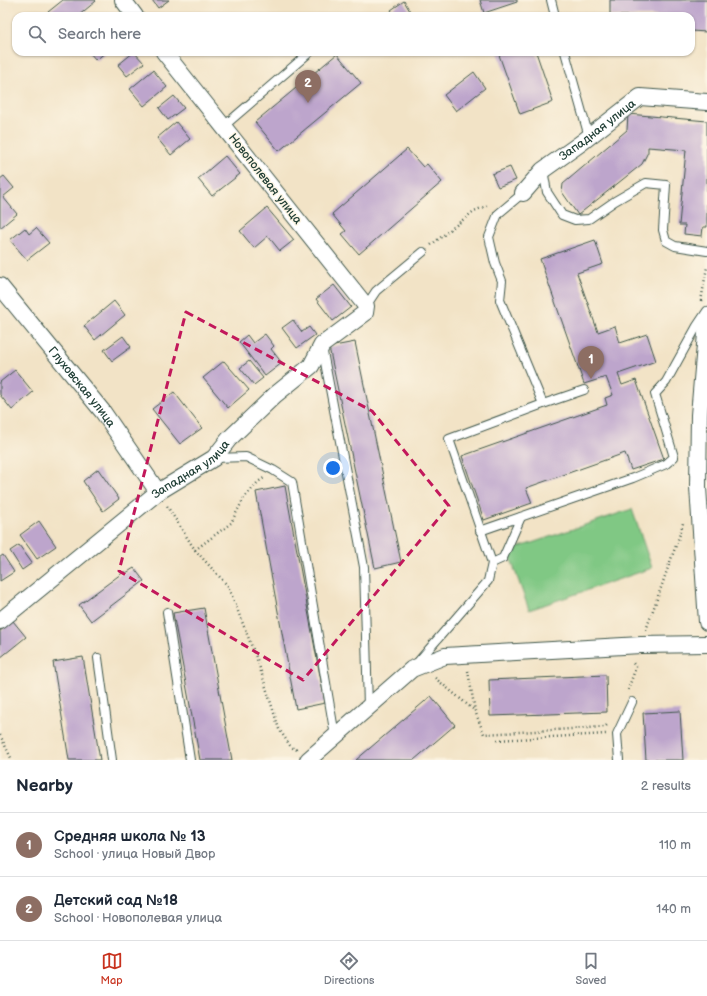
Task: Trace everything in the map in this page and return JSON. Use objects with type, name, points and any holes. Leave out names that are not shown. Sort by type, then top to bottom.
[{"type":"street","points":[[123,0],[132,12]]},
{"type":"street","name":"Новополевая улица","points":[[167,56],[366,306]]},
{"type":"street","name":"Западная улица","points":[[523,193],[543,170],[640,97],[707,102]]},
{"type":"street","name":"Глуховская улица","points":[[0,286],[104,412],[158,492]]},
{"type":"street","name":"Западная улица","points":[[0,621],[158,492],[214,458],[229,439],[275,395],[311,366],[322,345],[365,313],[366,306]]},
{"type":"street","points":[[707,322],[699,415],[698,488],[707,614]]},
{"type":"street","points":[[310,759],[412,669],[445,656],[641,645],[707,644]]},
{"type":"lane","points":[[551,0],[554,12]]},
{"type":"lane","points":[[224,126],[305,56]]},
{"type":"lane","points":[[566,56],[588,137]]},
{"type":"lane","points":[[543,170],[547,192],[562,215],[575,220],[589,220],[646,183],[666,185],[663,230],[666,241],[675,246],[707,251]]},
{"type":"lane","points":[[523,193],[498,214],[489,237],[495,263],[502,281],[500,300],[543,404]]},
{"type":"lane","points":[[366,306],[376,291],[423,252]]},
{"type":"lane","points":[[480,531],[633,478],[666,464],[674,457],[655,394],[666,382],[707,311]]},
{"type":"lane","points":[[322,345],[364,567],[368,707]]},
{"type":"lane","points":[[412,669],[488,581],[492,563],[449,439],[584,390]]},
{"type":"lane","points":[[214,458],[246,457],[273,470],[292,482],[335,736]]},
{"type":"lane","points":[[492,563],[503,558],[521,517]]},
{"type":"lane","points":[[166,612],[190,760]]},
{"type":"lane","points":[[98,658],[112,760]]},
{"type":"lane","points":[[618,760],[617,734],[632,702]]},
{"type":"path","points":[[423,252],[474,211],[495,203]]},
{"type":"path","points":[[195,550],[231,524],[244,498],[258,482],[273,470]]},
{"type":"path","points":[[158,492],[195,550],[228,586],[258,662],[279,728],[291,747],[310,759]]},
{"type":"path","points":[[625,697],[636,668],[632,661]]},
{"type":"path","points":[[467,664],[475,711],[484,734],[604,727],[612,722]]},
{"type":"path","points":[[430,674],[475,711]]},
{"type":"path","points":[[497,740],[617,734]]},
{"type":"path","points":[[0,735],[12,760]]},
{"type":"highlighted area","points":[[186,312],[372,411],[449,506],[303,680],[119,571]]},
{"type":"green space","points":[[632,509],[652,568],[529,610],[508,551]]},
{"type":"building","points":[[63,0],[96,1],[83,12],[48,12]]},
{"type":"building","points":[[152,0],[169,0],[158,8]]},
{"type":"building","points":[[480,0],[517,0],[517,2],[484,12]]},
{"type":"building","points":[[610,0],[707,0],[707,32],[695,31],[695,12],[610,12]]},
{"type":"building","points":[[404,1],[411,12],[392,12],[391,10]]},
{"type":"building","points":[[92,56],[101,56],[96,60]]},
{"type":"building","points":[[129,56],[138,56],[144,63],[127,76],[118,65]]},
{"type":"building","points":[[335,56],[339,56],[361,83],[279,151],[255,122]]},
{"type":"building","points":[[499,56],[537,56],[553,102],[520,114]]},
{"type":"building","points":[[153,70],[167,87],[144,106],[130,89]]},
{"type":"building","points":[[474,72],[485,88],[456,111],[444,95]]},
{"type":"building","points":[[174,96],[184,108],[168,120],[159,108]]},
{"type":"building","points":[[628,114],[707,121],[707,227],[703,227],[702,236],[684,234],[685,225],[679,225],[686,150],[648,147],[648,152],[642,164],[578,215],[562,192],[563,184],[627,130]]},
{"type":"building","points":[[176,122],[190,139],[171,155],[157,138]]},
{"type":"building","points":[[407,149],[423,167],[427,164],[442,182],[359,254],[342,234],[346,231],[332,214]]},
{"type":"building","points":[[225,156],[240,174],[212,196],[198,179]]},
{"type":"building","points":[[510,167],[516,180],[498,187],[492,174]]},
{"type":"building","points":[[4,176],[14,188],[3,197],[17,214],[0,228],[0,179]]},
{"type":"building","points":[[267,208],[294,240],[280,251],[268,236],[254,248],[240,231]]},
{"type":"building","points":[[25,228],[29,234],[36,228],[49,243],[27,260],[10,240]]},
{"type":"building","points":[[595,240],[603,264],[577,273],[598,332],[615,326],[620,343],[647,334],[656,361],[618,374],[622,385],[636,380],[664,459],[631,470],[625,453],[526,488],[532,503],[484,520],[462,456],[607,405],[605,398],[613,395],[606,377],[584,384],[540,259]]},
{"type":"building","points":[[334,285],[351,307],[333,321],[316,299]]},
{"type":"building","points":[[114,301],[125,315],[95,340],[84,326]]},
{"type":"building","points":[[293,320],[302,332],[309,327],[315,335],[297,348],[282,328]]},
{"type":"building","points":[[265,334],[274,346],[271,349],[282,363],[265,376],[239,342],[247,335],[253,343]]},
{"type":"building","points":[[123,336],[131,347],[112,361],[104,350]]},
{"type":"building","points":[[355,342],[401,562],[375,568],[329,347]]},
{"type":"building","points":[[224,361],[249,390],[228,408],[203,378]]},
{"type":"building","points":[[249,361],[263,378],[254,385],[240,368]]},
{"type":"building","points":[[15,370],[33,392],[12,410],[0,395],[0,382]]},
{"type":"building","points":[[174,392],[202,428],[180,444],[152,409]]},
{"type":"building","points":[[98,469],[119,499],[103,511],[83,481]]},
{"type":"building","points":[[285,486],[325,703],[296,709],[256,492]]},
{"type":"building","points":[[39,521],[56,546],[37,559],[20,535]]},
{"type":"building","points":[[19,545],[32,563],[22,570],[10,551]]},
{"type":"building","points":[[3,555],[14,572],[0,581],[0,557]]},
{"type":"building","points":[[134,568],[144,581],[91,621],[79,605],[125,571],[126,573]]},
{"type":"building","points":[[204,608],[232,760],[200,760],[173,613]]},
{"type":"building","points":[[13,621],[26,637],[0,658],[0,631]]},
{"type":"building","points":[[83,657],[100,760],[69,760],[53,662]]},
{"type":"building","points":[[606,675],[607,712],[490,716],[489,680]]},
{"type":"building","points":[[431,696],[455,725],[414,760],[356,760]]},
{"type":"building","points":[[680,711],[683,760],[646,760],[643,713]]},
{"type":"place","name":"Детский сад №18","points":[[308,103]]},
{"type":"place","name":"Средняя школа № 13","points":[[591,379]]}]
